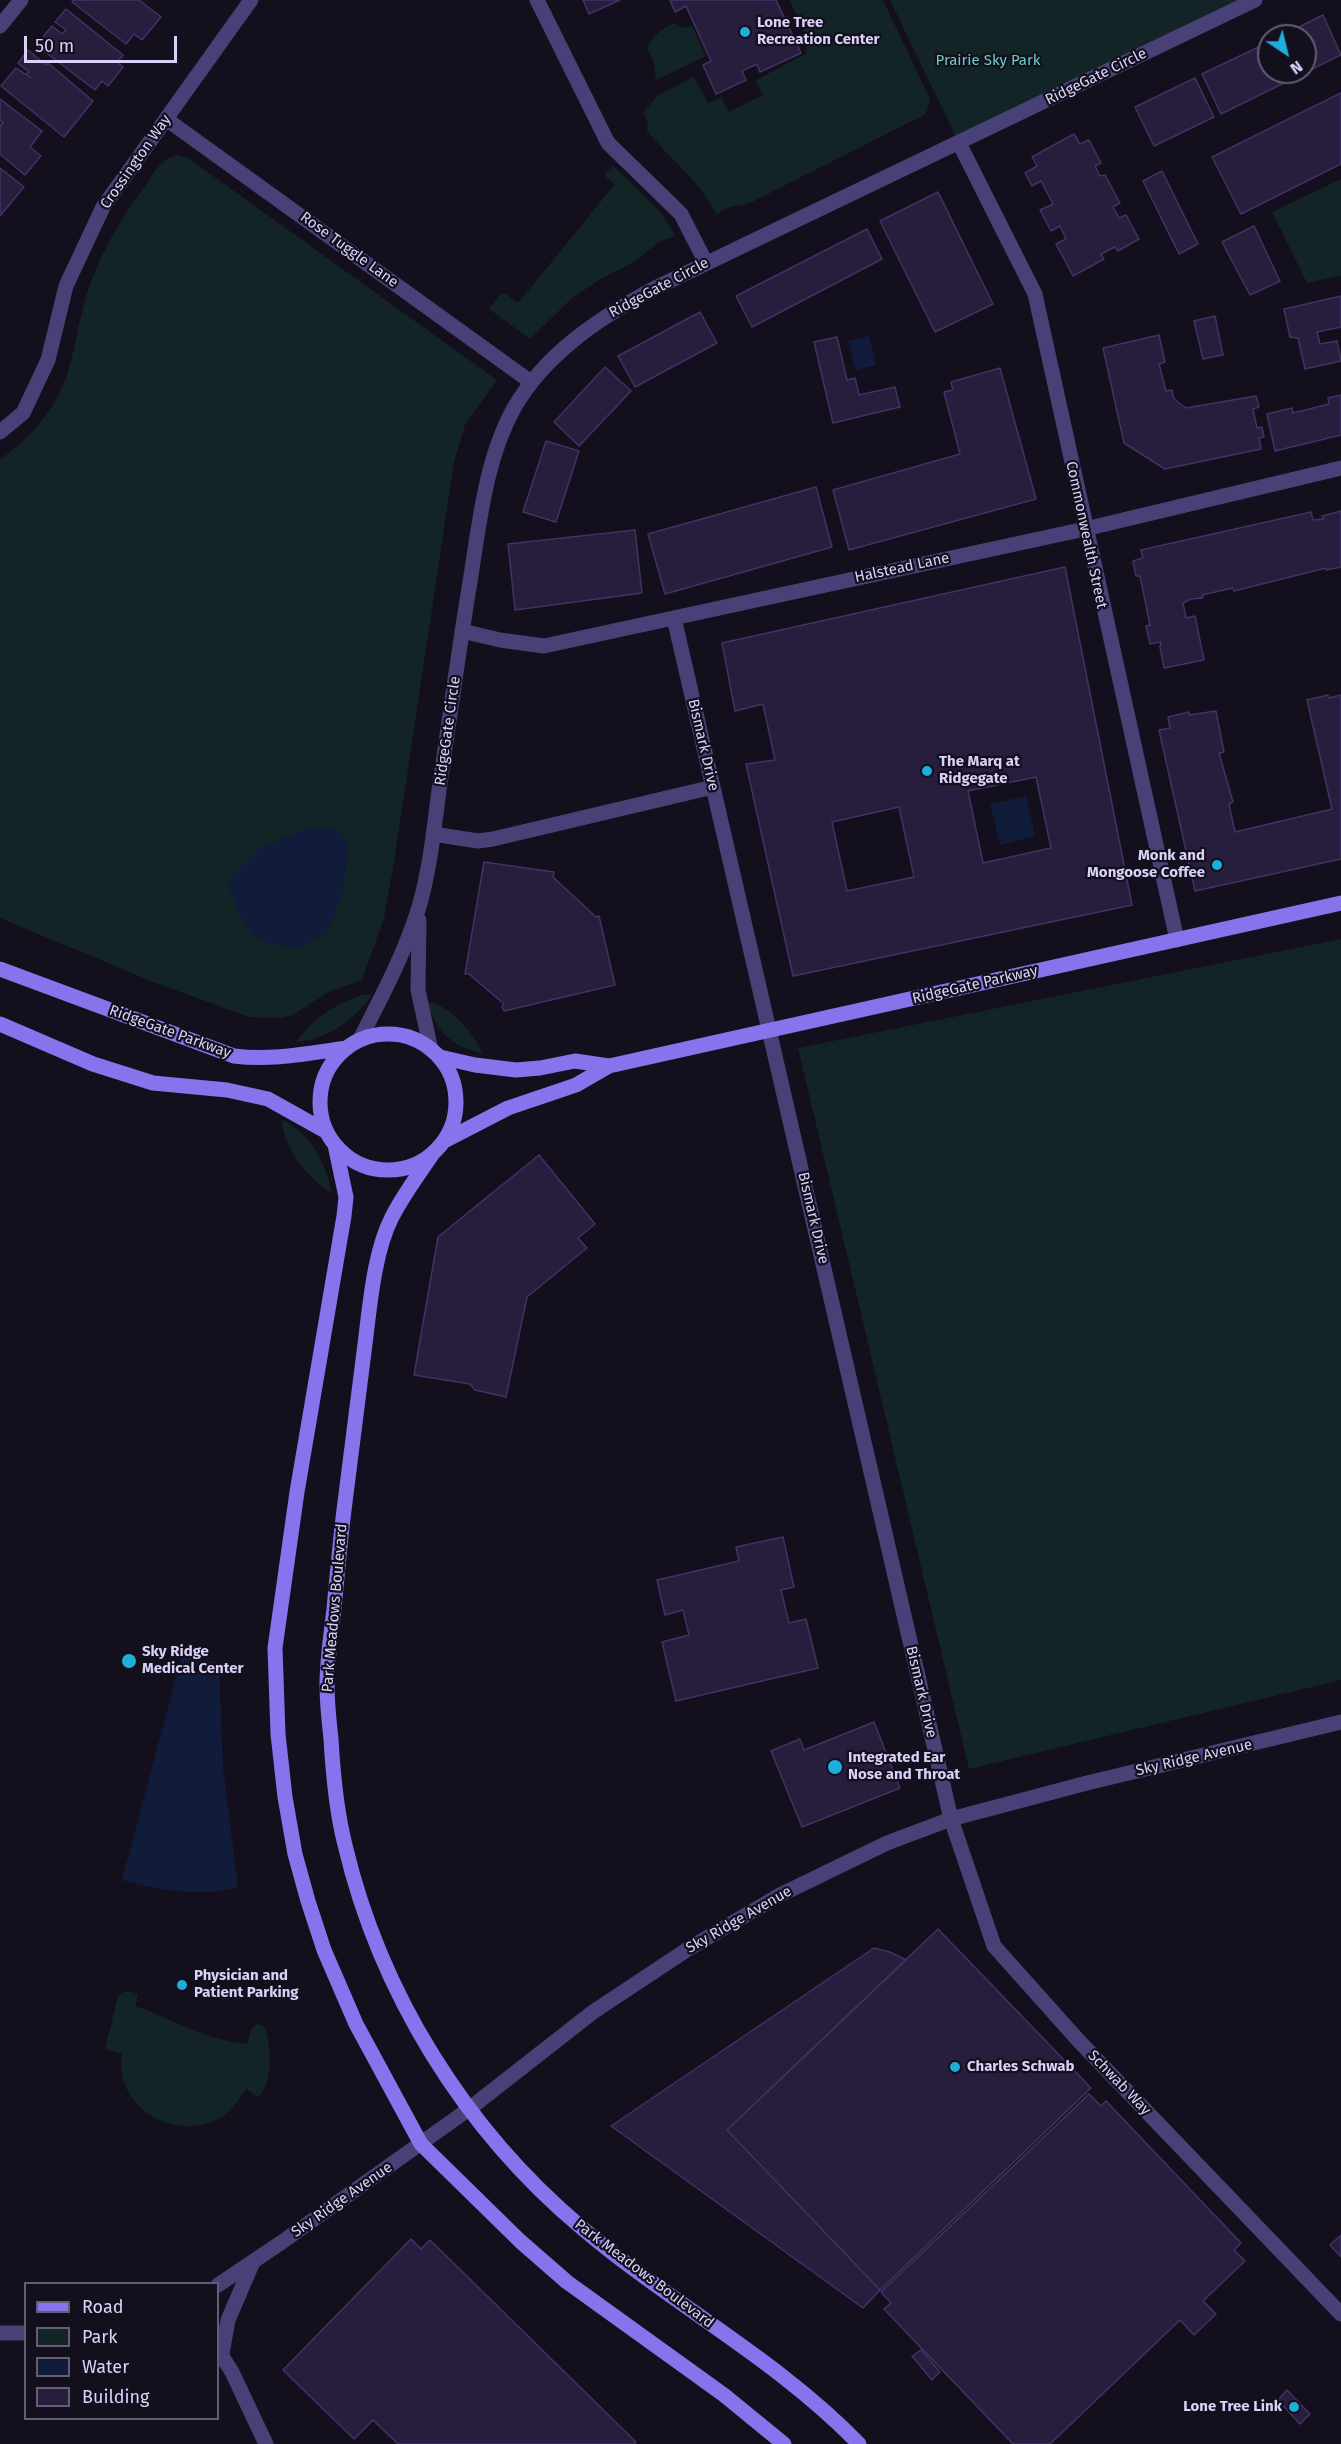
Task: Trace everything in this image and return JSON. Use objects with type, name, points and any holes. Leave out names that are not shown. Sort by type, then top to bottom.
[{"type":"main road","name":"RidgeGate Parkway","points":[[444,1141],[508,1108],[576,1085],[609,1066],[1341,903]]},
{"type":"main road","name":"RidgeGate Parkway","points":[[0,969],[234,1056],[272,1059],[347,1048]]},
{"type":"main road","name":"RidgeGate Parkway","points":[[0,1024],[93,1064],[153,1083],[227,1090],[268,1099],[331,1138],[346,1156],[360,1164],[390,1170],[406,1167],[433,1153],[444,1141],[452,1126],[456,1111],[456,1095],[452,1079],[435,1054],[422,1042],[407,1036],[392,1034],[360,1039],[347,1048],[327,1071],[322,1086],[320,1102],[331,1138]]},
{"type":"main road","name":"RidgeGate Parkway","points":[[435,1054],[475,1065],[516,1070],[575,1062],[609,1066]]},
{"type":"main road","points":[[331,1138],[346,1197],[344,1216],[283,1583],[276,1648],[278,1734],[285,1797],[295,1854],[321,1940],[356,2024],[421,2144],[520,2241],[567,2282],[724,2395],[784,2444]]},
{"type":"main road","name":"Park Meadows Boulevard","points":[[433,1153],[391,1218],[380,1252],[369,1307],[336,1570],[327,1686],[335,1790],[344,1843],[371,1932],[420,2036],[469,2109],[517,2167],[579,2227],[621,2260],[754,2355],[859,2444]]},
{"type":"street","points":[[0,26],[21,0]]},
{"type":"street","name":"Crossington Way","points":[[0,432],[23,413],[48,360],[66,286],[103,207],[251,0]]},
{"type":"street","points":[[537,0],[608,143],[681,214],[706,263]]},
{"type":"street","name":"RidgeGate Circle","points":[[435,1054],[418,990],[420,905],[433,834],[462,631],[488,481],[501,437],[513,409],[531,382],[573,340],[615,309],[706,263],[1255,0]]},
{"type":"street","name":"Rose Tuggle Lane","points":[[166,119],[531,382]]},
{"type":"street","name":"Commonwealth Street","points":[[959,143],[1035,294],[1177,940]]},
{"type":"street","name":"Halstead Lane","points":[[462,631],[500,640],[544,646],[1085,529],[1341,468]]},
{"type":"street","name":"Bismark Drive","points":[[674,618],[951,1819]]},
{"type":"street","points":[[433,834],[478,841],[493,839],[713,787]]},
{"type":"street","name":"RidgeGate Circle","points":[[360,1039],[396,968],[420,905]]},
{"type":"street","name":"Sky Ridge Avenue","points":[[219,2284],[421,2144],[593,2013],[688,1949],[780,1895],[888,1843],[951,1819],[1087,1783],[1341,1722]]},
{"type":"street","name":"Schwab Way","points":[[951,1819],[994,1946],[1078,2040],[1341,2314]]},
{"type":"street","points":[[253,2262],[228,2320],[220,2352],[266,2444]]},
{"type":"street","points":[[0,2333],[24,2334]]},
{"type":"green space","points":[[790,0],[883,0],[930,99],[926,114],[750,203],[730,207],[716,214],[702,191],[647,131],[648,123],[643,113],[658,95],[694,77],[708,103],[721,97],[729,112],[763,95],[756,80],[807,53],[803,31]]},
{"type":"green space","name":"Prairie Sky Park","points":[[890,0],[1255,0],[959,143]]},
{"type":"green space","points":[[675,23],[683,28],[692,26],[706,56],[656,80],[653,60],[647,48],[658,32]]},
{"type":"green space","points":[[177,155],[188,158],[497,380],[465,425],[454,462],[384,918],[362,980],[330,991],[293,1015],[279,1018],[249,1017],[156,983],[0,918],[0,460],[36,428],[50,410],[62,388],[69,368],[88,292],[100,260],[125,214],[155,171],[167,159]]},
{"type":"green space","points":[[612,167],[616,168],[663,215],[675,236],[657,243],[636,261],[599,280],[571,299],[530,339],[489,309],[501,294],[505,293],[518,303],[615,184],[606,177],[605,173]]},
{"type":"green space","points":[[1341,179],[1341,276],[1307,283],[1272,212]]},
{"type":"green space","points":[[1341,939],[1341,1680],[969,1769],[798,1048]]},
{"type":"green space","points":[[362,995],[372,995],[348,1021],[319,1037],[296,1042],[325,1013]]},
{"type":"green space","points":[[427,1002],[436,1004],[453,1014],[467,1029],[483,1053],[463,1047],[440,1030]]},
{"type":"green space","points":[[281,1119],[292,1125],[316,1150],[332,1193],[313,1179],[298,1162],[287,1142]]},
{"type":"green space","points":[[131,1991],[138,1995],[135,2006],[219,2039],[247,2044],[251,2030],[256,2024],[264,2026],[269,2042],[270,2063],[263,2091],[258,2097],[246,2089],[227,2113],[201,2125],[183,2126],[165,2122],[150,2115],[127,2089],[122,2072],[122,2054],[105,2049],[118,1996],[123,1992]]},
{"type":"water","points":[[869,336],[876,365],[856,370],[848,341]]},
{"type":"water","points":[[1026,796],[1035,836],[1000,845],[990,804]]},
{"type":"water","points":[[327,827],[341,834],[348,844],[344,888],[332,922],[325,934],[300,948],[266,943],[253,935],[243,922],[229,888],[231,878],[254,853],[267,845],[303,830]]},
{"type":"water","points":[[182,1655],[219,1663],[223,1767],[238,1887],[224,1890],[180,1891],[122,1880]]},
{"type":"building","points":[[73,0],[139,0],[161,17],[142,40],[134,34],[126,44],[72,2]]},
{"type":"building","points":[[583,0],[620,0],[589,14]]},
{"type":"building","name":"Lone Tree Recreation Center","points":[[670,0],[776,0],[801,53],[760,72],[757,64],[742,71],[746,80],[716,94],[703,65],[711,61],[686,6],[675,12]]},
{"type":"building","points":[[66,9],[123,55],[117,62],[123,67],[108,86],[102,81],[95,90],[36,45],[52,26],[62,34],[66,30],[55,22]]},
{"type":"building","points":[[1323,15],[1341,55],[1317,67],[1317,24],[1305,24]]},
{"type":"building","points":[[1257,48],[1257,84],[1282,84],[1221,114],[1202,74]]},
{"type":"building","points":[[28,50],[46,65],[48,63],[93,101],[64,137],[1,86],[16,68],[31,78],[26,74],[29,72],[18,63]]},
{"type":"building","points":[[1195,78],[1214,117],[1154,146],[1135,107]]},
{"type":"building","points":[[1341,93],[1341,164],[1241,214],[1212,157]]},
{"type":"building","points":[[0,99],[42,131],[30,147],[41,156],[25,175],[0,154],[0,126],[3,123],[0,120]]},
{"type":"building","points":[[1074,134],[1080,144],[1089,140],[1101,163],[1095,166],[1100,176],[1105,175],[1120,203],[1113,207],[1119,218],[1126,215],[1139,239],[1118,251],[1115,247],[1101,254],[1104,259],[1073,276],[1056,244],[1066,239],[1060,226],[1051,231],[1040,210],[1053,204],[1041,181],[1032,186],[1025,173],[1037,166],[1032,157]]},
{"type":"building","points":[[0,168],[24,187],[0,216]]},
{"type":"building","points":[[1162,171],[1198,244],[1179,254],[1143,181]]},
{"type":"building","points":[[938,192],[993,304],[935,332],[880,221]]},
{"type":"building","points":[[1254,226],[1280,281],[1250,295],[1222,242]]},
{"type":"building","points":[[867,229],[882,259],[752,327],[736,296]]},
{"type":"building","points":[[1341,296],[1341,327],[1317,332],[1320,344],[1337,341],[1341,361],[1305,369],[1298,338],[1290,337],[1284,309]]},
{"type":"building","points":[[700,312],[717,343],[635,387],[618,356]]},
{"type":"building","points":[[1215,316],[1223,355],[1203,359],[1194,321]]},
{"type":"building","points":[[1159,335],[1165,362],[1159,364],[1166,391],[1172,390],[1174,399],[1186,408],[1256,396],[1259,407],[1253,409],[1257,428],[1262,427],[1264,437],[1259,438],[1261,449],[1165,469],[1124,443],[1103,348]]},
{"type":"building","points":[[837,337],[847,380],[855,378],[859,395],[895,387],[900,407],[833,423],[814,342]]},
{"type":"building","points":[[605,367],[631,391],[579,446],[554,422]]},
{"type":"building","points":[[1000,368],[1036,499],[849,550],[833,490],[960,454],[944,392],[953,390],[951,382]]},
{"type":"building","points":[[1341,395],[1341,435],[1275,451],[1267,414],[1292,408],[1293,413],[1329,404],[1328,398]]},
{"type":"building","points":[[546,441],[579,451],[556,522],[523,512]]},
{"type":"building","points":[[816,487],[832,547],[665,594],[648,534]]},
{"type":"building","points":[[1341,511],[1341,567],[1326,570],[1326,568],[1234,591],[1233,588],[1202,595],[1203,598],[1191,599],[1183,603],[1186,618],[1195,616],[1204,660],[1164,668],[1161,642],[1150,644],[1146,626],[1150,625],[1140,576],[1136,576],[1133,561],[1143,558],[1141,550],[1311,512],[1313,520],[1323,519],[1322,516]]},
{"type":"building","points":[[635,530],[642,593],[515,610],[508,544]]},
{"type":"building","name":"The Marq at Ridgegate","points":[[1065,567],[1132,905],[793,976],[746,764],[775,760],[763,704],[735,711],[722,643]],"holes":[[[1036,777],[1051,848],[983,863],[968,791]],[[899,807],[914,877],[847,891],[832,822]]]},
{"type":"building","points":[[1328,695],[1329,698],[1341,695],[1341,859],[1195,891],[1159,730],[1170,728],[1168,717],[1189,712],[1189,715],[1216,711],[1224,752],[1219,753],[1233,802],[1229,804],[1235,832],[1332,809],[1307,700]]},
{"type":"building","points":[[484,862],[554,872],[553,877],[596,917],[599,916],[615,985],[504,1011],[502,1007],[504,1004],[469,974],[465,974]]},
{"type":"building","points":[[539,1155],[595,1224],[578,1238],[587,1248],[527,1297],[506,1397],[475,1390],[470,1384],[414,1375],[438,1237]]},
{"type":"building","points":[[783,1537],[794,1587],[781,1590],[789,1623],[806,1619],[818,1668],[676,1701],[662,1642],[689,1635],[683,1610],[665,1615],[657,1580],[739,1561],[736,1547]]},
{"type":"building","points":[[874,1722],[900,1788],[802,1827],[771,1751],[800,1739],[804,1750]]},
{"type":"building","points":[[938,1929],[1091,2088],[880,2290],[727,2130]]},
{"type":"building","points":[[874,1948],[890,1952],[906,1960],[727,2130],[880,2290],[863,2308],[611,2126]]},
{"type":"building","points":[[1089,2094],[1101,2106],[1106,2101],[1241,2243],[1234,2250],[1245,2261],[1203,2301],[1216,2314],[1194,2335],[1180,2320],[1050,2444],[1013,2444],[884,2309],[891,2303],[881,2292]]},
{"type":"building","points":[[1341,2235],[1341,2257],[1330,2245]]},
{"type":"building","points":[[411,2239],[421,2249],[430,2240],[636,2442],[634,2444],[398,2444],[373,2420],[354,2439],[283,2370]]},
{"type":"building","points":[[921,2350],[940,2372],[932,2380],[912,2356]]},
{"type":"building","name":"Lone Tree Link","points":[[1287,2390],[1310,2414],[1300,2424],[1278,2400]]},
{"type":"place","name":"Lone Tree Recreation Center","points":[[745,32]]},
{"type":"place","name":"The Marq at Ridgegate","points":[[927,771]]},
{"type":"place","name":"Monk and Mongoose Coffee","points":[[1217,865]]},
{"type":"place","name":"Sky Ridge Medical Center","points":[[129,1661]]},
{"type":"place","name":"Integrated Ear Nose and Throat","points":[[835,1767]]},
{"type":"place","name":"Physician and Patient Parking","points":[[182,1985]]},
{"type":"place","name":"Charles Schwab","points":[[955,2067]]},
{"type":"place","name":"Lone Tree Link","points":[[1294,2407]]}]
